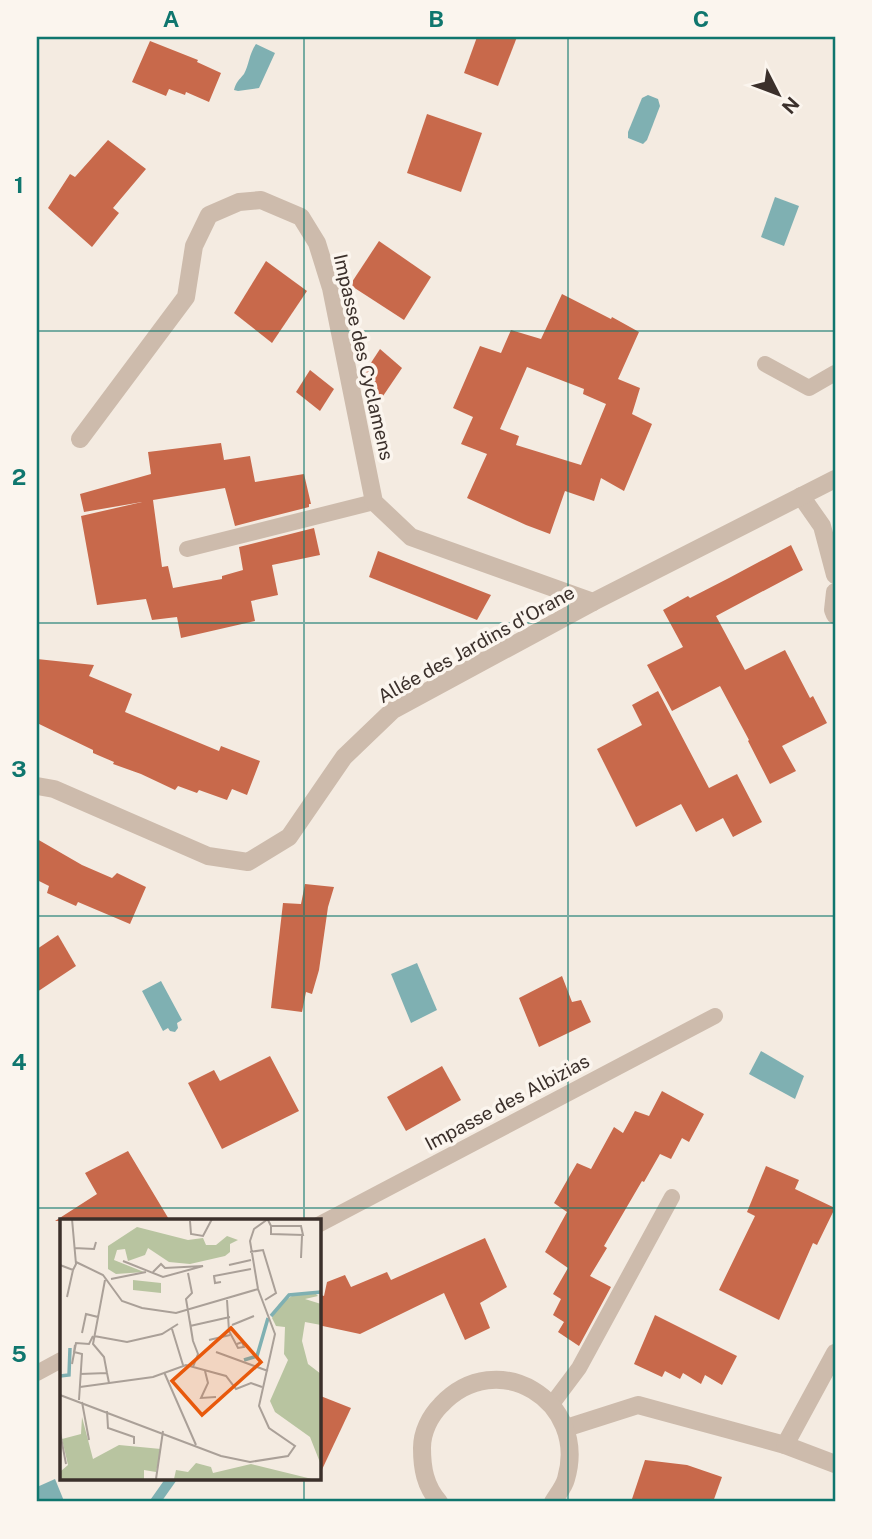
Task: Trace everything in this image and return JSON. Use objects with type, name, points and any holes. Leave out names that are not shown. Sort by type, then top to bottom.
[{"type":"street","name":"Impasse des Cyclamens","points":[[80,439],[186,297],[194,246],[209,215],[239,202],[261,200],[301,216],[317,243],[331,288],[374,502]]},
{"type":"street","name":"Allée des Jardins d'Orane","points":[[37,786],[54,789],[208,856],[248,862],[289,836],[344,757],[393,710],[593,603],[835,479]]},
{"type":"street","points":[[801,496],[822,526],[835,575]]},
{"type":"street","points":[[374,502],[411,537],[593,603]]},
{"type":"street","points":[[835,592],[835,615]]},
{"type":"street","points":[[785,1445],[835,1353]]},
{"type":"street","points":[[439,1502],[431,1493],[422,1467],[422,1440],[432,1414],[451,1394],[476,1382],[503,1379],[530,1387],[552,1404],[566,1428],[571,1455],[565,1482],[553,1502]]},
{"type":"street","points":[[566,1428],[638,1405],[785,1445],[835,1464]]},
{"type":"lane","points":[[765,363],[808,388],[835,373]]},
{"type":"lane","points":[[187,549],[374,502]]},
{"type":"lane","name":"Impasse des Albizias","points":[[320,1224],[715,1016]]},
{"type":"lane","points":[[552,1404],[579,1368],[672,1197]]},
{"type":"lane","points":[[37,1373],[60,1361]]},
{"type":"water","points":[[256,44],[275,53],[259,88],[234,90],[246,71]]},
{"type":"water","points":[[648,95],[658,99],[660,106],[643,144],[628,138],[628,132],[642,98]]},
{"type":"water","points":[[775,197],[799,206],[784,246],[761,237]]},
{"type":"water","points":[[417,963],[437,1010],[411,1023],[391,974]]},
{"type":"water","points":[[161,981],[182,1020],[177,1023],[175,1032],[168,1028],[163,1031],[142,991]]},
{"type":"water","points":[[761,1051],[804,1076],[795,1099],[749,1074]]},
{"type":"water","points":[[55,1479],[64,1501],[37,1502],[37,1487]]},
{"type":"building","points":[[477,37],[517,37],[498,86],[464,73]]},
{"type":"building","points":[[150,41],[198,60],[197,62],[221,73],[209,102],[186,92],[185,95],[169,89],[166,96],[132,82]]},
{"type":"building","points":[[427,114],[482,133],[461,192],[407,173]]},
{"type":"building","points":[[108,140],[146,169],[113,208],[119,213],[92,247],[48,208],[70,174],[75,177]]},
{"type":"building","points":[[379,241],[431,277],[404,320],[350,285]]},
{"type":"building","points":[[266,261],[307,291],[272,343],[234,313]]},
{"type":"building","points":[[562,294],[639,332],[618,379],[640,388],[632,414],[652,424],[624,491],[601,478],[594,501],[565,491],[550,534],[467,498],[487,454],[461,444],[473,417],[453,408],[480,346],[501,353],[511,330],[541,339]],"holes":[[[527,367],[584,389],[583,394],[606,404],[581,465],[516,445],[519,436],[500,429]]]},
{"type":"building","points":[[380,349],[402,368],[381,399],[362,384],[361,378]]},
{"type":"building","points":[[310,370],[334,389],[320,411],[296,392]]},
{"type":"building","points":[[221,443],[224,460],[250,456],[255,482],[304,474],[311,504],[309,507],[235,526],[225,488],[153,500],[162,567],[168,566],[173,588],[222,579],[222,576],[243,570],[239,547],[314,528],[320,555],[272,565],[278,595],[251,601],[255,621],[181,638],[177,617],[152,620],[146,599],[97,605],[81,516],[142,502],[84,512],[80,494],[151,474],[148,452]]},
{"type":"building","points":[[791,545],[803,570],[716,616],[745,670],[785,650],[810,698],[813,696],[827,723],[782,746],[796,771],[770,784],[720,686],[672,711],[647,665],[683,647],[663,610]]},
{"type":"building","points":[[378,551],[491,595],[477,620],[369,577]]},
{"type":"building","points":[[37,659],[94,665],[89,676],[132,694],[125,712],[219,751],[221,746],[260,761],[247,795],[232,789],[227,800],[199,790],[197,793],[178,786],[175,790],[113,764],[114,762],[93,753],[93,750],[37,723]]},
{"type":"building","points":[[658,691],[709,788],[737,774],[762,822],[733,837],[723,818],[696,832],[681,804],[636,827],[597,749],[642,725],[632,705]]},
{"type":"building","points":[[37,839],[82,865],[112,878],[117,873],[146,887],[130,924],[78,902],[76,906],[47,893],[49,886],[37,880]]},
{"type":"building","points":[[305,884],[334,887],[328,907],[319,970],[312,994],[306,992],[302,1012],[271,1008],[283,903],[301,904]]},
{"type":"building","points":[[58,935],[76,966],[37,992],[37,949]]},
{"type":"building","points":[[562,976],[572,1002],[581,1000],[591,1022],[539,1047],[519,998]]},
{"type":"building","points":[[270,1056],[299,1111],[222,1149],[188,1083],[214,1070],[220,1081]]},
{"type":"building","points":[[442,1066],[461,1100],[406,1131],[387,1097]]},
{"type":"building","points":[[662,1091],[704,1114],[689,1142],[682,1138],[671,1159],[660,1154],[604,1246],[607,1248],[590,1276],[611,1287],[579,1346],[558,1332],[564,1322],[553,1315],[561,1299],[553,1294],[568,1268],[545,1252],[567,1212],[554,1203],[577,1163],[591,1169],[614,1127],[623,1133],[635,1111],[649,1116]]},
{"type":"building","points":[[128,1151],[169,1219],[55,1221],[97,1194],[85,1173]]},
{"type":"building","points":[[766,1166],[799,1180],[795,1189],[835,1208],[817,1245],[813,1243],[779,1320],[719,1290],[755,1216],[747,1212]]},
{"type":"building","points":[[485,1238],[507,1287],[480,1303],[490,1328],[465,1340],[444,1293],[360,1334],[320,1325],[320,1295],[324,1296],[327,1282],[345,1275],[351,1287],[387,1272],[391,1280]]},
{"type":"building","points":[[655,1315],[737,1356],[722,1385],[705,1375],[701,1384],[683,1373],[680,1379],[665,1371],[662,1377],[634,1364]]},
{"type":"building","points":[[320,1396],[351,1408],[320,1474]]},
{"type":"building","points":[[645,1460],[687,1465],[722,1477],[713,1502],[631,1502]]},
{"type":"waterway","points":[[155,1502],[171,1480]]}]
